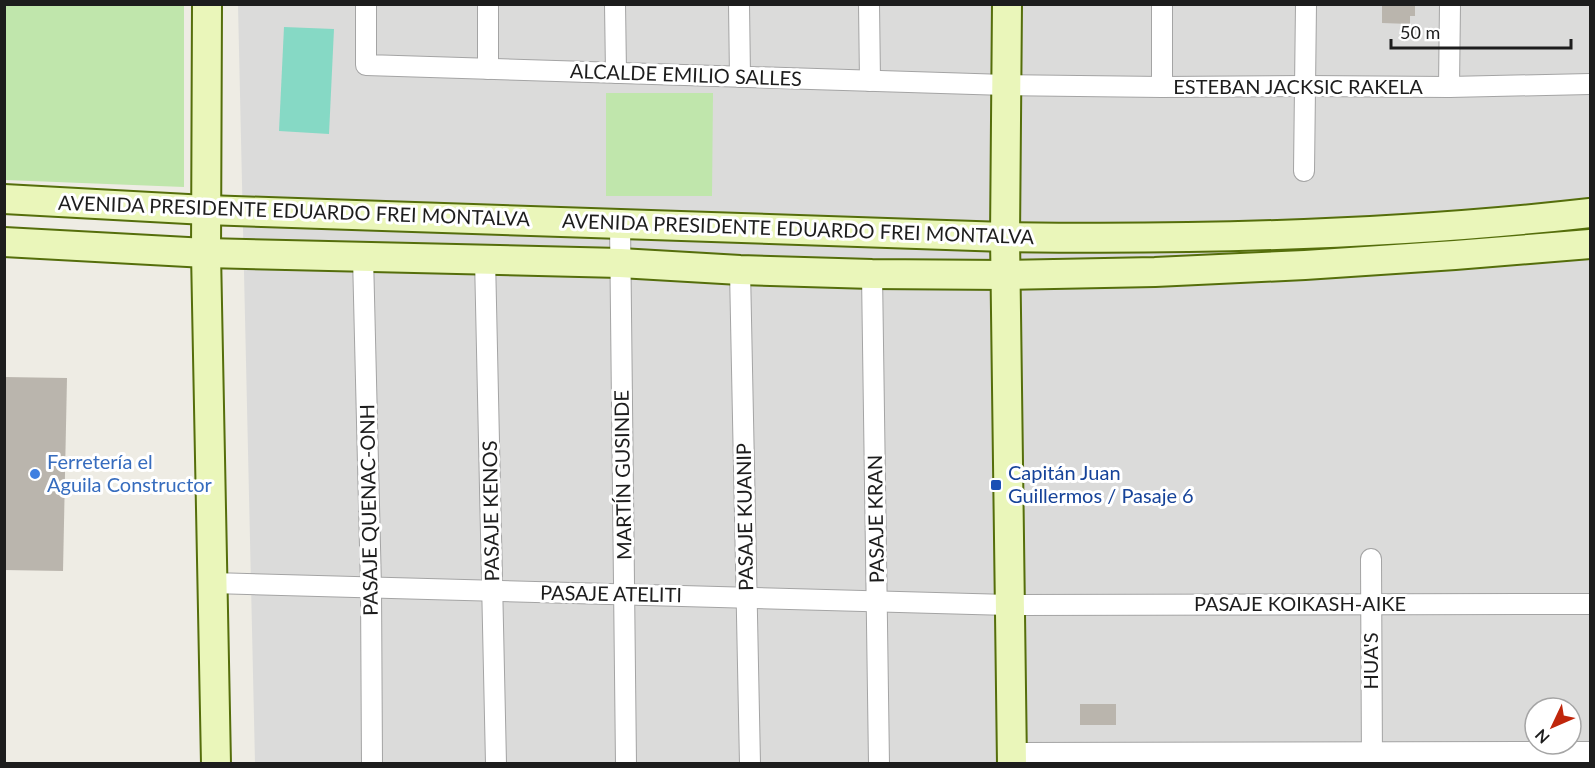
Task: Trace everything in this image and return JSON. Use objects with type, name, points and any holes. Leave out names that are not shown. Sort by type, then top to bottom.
[{"type":"main road","points":[[207,4],[206,253],[216,764]]},
{"type":"main road","points":[[1007,4],[1005,275],[1012,758]]},
{"type":"main road","name":"AVENIDA PRESIDENTE EDUARDO FREI MONTALVA","points":[[4,199],[206,210],[1124,239],[1330,234],[1590,213]]},
{"type":"main road","name":"AVENIDA PRESIDENTE EDUARDO FREI MONTALVA","points":[[4,242],[206,253],[485,258],[740,270],[1005,275],[1155,272],[1305,265],[1590,244]]},
{"type":"street","name":"ALCALDE EMILIO SALLES","points":[[366,4],[366,65],[1006,86]]},
{"type":"street","points":[[488,4],[488,69]]},
{"type":"street","points":[[615,4],[616,73]]},
{"type":"street","points":[[739,4],[740,77]]},
{"type":"street","points":[[869,4],[870,81]]},
{"type":"street","points":[[1162,4],[1162,87]]},
{"type":"street","points":[[1305,171],[1306,4]]},
{"type":"street","points":[[1449,87],[1450,4]]},
{"type":"street","name":"ESTEBAN JACKSIC RAKELA","points":[[1006,86],[1449,87],[1590,84]]},
{"type":"street","name":"MARTÍN GUSINDE","points":[[620,223],[626,764]]},
{"type":"street","name":"PASAJE QUENAC-ONH","points":[[363,256],[371,588],[372,764]]},
{"type":"street","name":"PASAJE KENOS","points":[[485,258],[496,764]]},
{"type":"street","name":"PASAJE KUANIP","points":[[740,270],[750,764]]},
{"type":"street","name":"PASAJE KRAN","points":[[872,274],[879,764]]},
{"type":"street","name":"HUA'S","points":[[1371,558],[1372,758]]},
{"type":"street","name":"PASAJE ATELITI","points":[[212,583],[1009,605]]},
{"type":"street","name":"PASAJE KOIKASH-AIKE","points":[[1009,605],[1590,603]]},
{"type":"street","points":[[1012,758],[1372,758],[1590,752]]},
{"type":"shaded area","points":[[238,5],[1590,5],[1590,763],[255,763]]},
{"type":"green space","points":[[5,4],[184,5],[184,187],[5,180]]},
{"type":"green space","points":[[284,27],[334,29],[329,134],[279,131]]},
{"type":"green space","points":[[606,93],[713,93],[712,196],[606,196]]},
{"type":"building","points":[[1382,4],[1415,4],[1415,16],[1410,16],[1410,24],[1382,23]]},
{"type":"building","name":"Ferretería el Aguila Constructor","points":[[4,377],[67,378],[63,571],[4,570]]},
{"type":"building","points":[[1080,704],[1116,704],[1116,725],[1080,725]]},
{"type":"place","name":"Ferretería el Aguila Constructor","points":[[35,474]]},
{"type":"place","name":"Capitán Juan Guillermos / Pasaje 6","points":[[996,485]]}]
